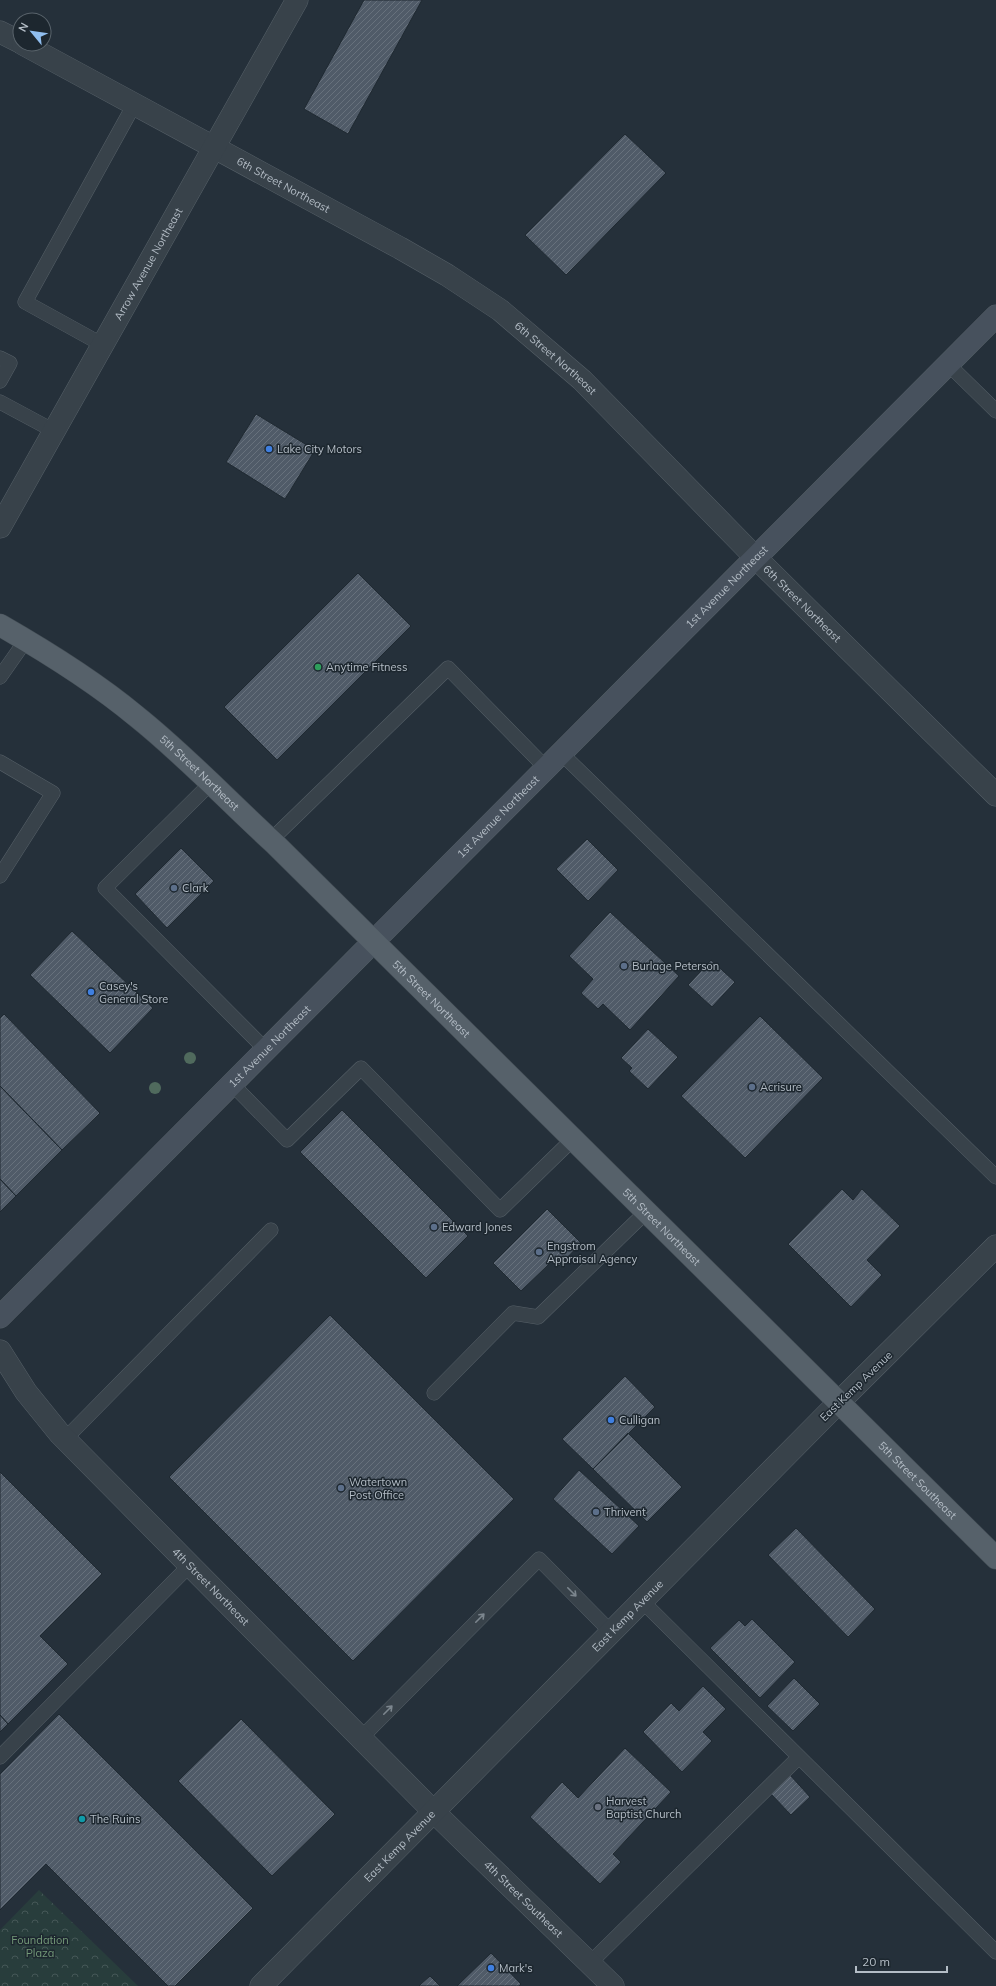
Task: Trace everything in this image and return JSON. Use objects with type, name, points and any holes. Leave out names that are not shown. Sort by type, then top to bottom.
[{"type":"main road","name":"1st Avenue Northeast","points":[[0,1317],[996,316]]},
{"type":"main road","name":"5th Street Northeast","points":[[0,625],[89,680],[136,715],[211,782],[839,1402]]},
{"type":"main road","name":"5th Street Southeast","points":[[839,1402],[996,1558]]},
{"type":"street","name":"Arrow Avenue Northeast","points":[[0,527],[297,0]]},
{"type":"street","points":[[0,32],[12,38]]},
{"type":"street","name":"6th Street Northeast","points":[[38,52],[215,146],[400,248],[447,275],[500,310],[582,380],[756,557],[996,795]]},
{"type":"street","name":"East Kemp Avenue","points":[[261,1986],[839,1402],[996,1246]]},
{"type":"street","name":"4th Street Northeast","points":[[0,1351],[26,1392],[65,1439],[434,1812]]},
{"type":"street","name":"4th Street Southeast","points":[[434,1812],[613,1986]]},
{"type":"lane","points":[[103,345],[25,302],[135,103]]},
{"type":"lane","points":[[0,358],[10,363],[0,380]]},
{"type":"lane","points":[[948,364],[996,411]]},
{"type":"lane","points":[[0,402],[54,431]]},
{"type":"lane","points":[[0,677],[26,640]]},
{"type":"lane","points":[[271,840],[448,668],[546,768]]},
{"type":"lane","points":[[561,753],[996,1177]]},
{"type":"lane","points":[[0,762],[53,793],[0,876]]},
{"type":"lane","points":[[211,782],[105,888],[266,1050]]},
{"type":"lane","points":[[232,1084],[287,1140],[361,1068],[500,1210],[573,1139]]},
{"type":"lane","points":[[434,1393],[513,1313],[538,1317],[646,1212]]},
{"type":"lane","points":[[65,1439],[271,1230]]},
{"type":"lane","points":[[361,1738],[539,1559],[611,1632]]},
{"type":"lane","points":[[0,1757],[190,1565]]},
{"type":"lane","points":[[642,1601],[996,1952]]},
{"type":"lane","points":[[590,1963],[799,1757]]},
{"type":"green space","name":"Foundation Plaza","points":[[39,1890],[138,1986],[0,1986],[0,1930]]},
{"type":"building","points":[[364,0],[422,0],[348,134],[304,109]]},
{"type":"building","points":[[625,134],[666,173],[566,275],[525,235]]},
{"type":"building","points":[[256,414],[315,450],[285,499],[226,462]]},
{"type":"building","name":"Anytime Fitness","points":[[358,573],[411,626],[277,760],[224,707]]},
{"type":"building","points":[[587,839],[618,870],[588,901],[556,869]]},
{"type":"building","name":"Clark","points":[[181,848],[214,881],[167,928],[135,894]]},
{"type":"building","name":"Burlage Peterson","points":[[610,912],[679,976],[630,1030],[603,1004],[598,1009],[581,993],[593,979],[569,956]]},
{"type":"building","name":"Casey's General Store","points":[[72,931],[153,1008],[110,1053],[30,975]]},
{"type":"building","points":[[711,960],[735,982],[712,1007],[688,985]]},
{"type":"building","points":[[4,1014],[100,1113],[62,1150],[0,1086],[0,1018]]},
{"type":"building","name":"Acrisure","points":[[760,1016],[823,1078],[745,1158],[681,1096]]},
{"type":"building","points":[[648,1029],[678,1057],[648,1089],[629,1071],[632,1068],[621,1058]]},
{"type":"building","points":[[0,1086],[62,1150],[16,1196],[0,1179]]},
{"type":"building","points":[[342,1110],[468,1236],[426,1278],[300,1152]]},
{"type":"building","points":[[0,1179],[16,1196],[0,1212]]},
{"type":"building","points":[[842,1189],[853,1200],[862,1189],[900,1226],[867,1260],[882,1275],[851,1307],[788,1244]]},
{"type":"building","name":"Engstrom Appraisal Agency","points":[[547,1209],[581,1243],[559,1266],[553,1260],[521,1291],[493,1263]]},
{"type":"building","name":"Watertown Post Office","points":[[330,1315],[514,1499],[353,1661],[169,1477]]},
{"type":"building","name":"Culligan","points":[[625,1376],[655,1407],[593,1469],[562,1439]]},
{"type":"building","points":[[628,1433],[682,1487],[647,1522],[593,1469]]},
{"type":"building","name":"Thrivent","points":[[579,1470],[639,1526],[612,1554],[553,1499]]},
{"type":"building","points":[[0,1472],[102,1574],[40,1636],[68,1664],[8,1724],[0,1715]]},
{"type":"building","points":[[796,1528],[875,1609],[848,1637],[768,1555]]},
{"type":"building","points":[[752,1619],[795,1662],[760,1698],[710,1648],[739,1620],[745,1626]]},
{"type":"building","points":[[794,1678],[820,1704],[793,1731],[767,1706]]},
{"type":"building","points":[[703,1686],[726,1709],[703,1732],[712,1741],[682,1772],[643,1732],[671,1703],[679,1711]]},
{"type":"building","name":"The Ruins","points":[[59,1714],[253,1908],[175,1986],[168,1986],[46,1864],[0,1910],[0,1774]]},
{"type":"building","points":[[0,1715],[8,1724],[0,1732]]},
{"type":"building","points":[[241,1719],[335,1814],[272,1876],[178,1781]]},
{"type":"building","name":"Harvest Baptist Church","points":[[625,1748],[671,1792],[613,1854],[621,1862],[600,1884],[530,1817],[562,1782],[578,1798]]},
{"type":"building","points":[[790,1775],[810,1797],[791,1815],[771,1794]]},
{"type":"building","name":"Mark's","points":[[491,1953],[521,1984],[519,1986],[457,1986]]},
{"type":"building","points":[[430,1976],[440,1986],[419,1986]]},
{"type":"place","name":"Lake City Motors","points":[[269,449]]},
{"type":"place","name":"Anytime Fitness","points":[[318,667]]},
{"type":"place","name":"Clark","points":[[174,888]]},
{"type":"place","name":"Burlage Peterson","points":[[624,966]]},
{"type":"place","name":"Casey's General Store","points":[[91,992]]},
{"type":"place","name":"Acrisure","points":[[752,1087]]},
{"type":"place","name":"Edward Jones","points":[[434,1227]]},
{"type":"place","name":"Engstrom Appraisal Agency","points":[[539,1252]]},
{"type":"place","name":"Culligan","points":[[611,1420]]},
{"type":"place","name":"Watertown Post Office","points":[[341,1488]]},
{"type":"place","name":"Thrivent","points":[[596,1512]]},
{"type":"place","name":"Harvest Baptist Church","points":[[598,1807]]},
{"type":"place","name":"The Ruins","points":[[82,1819]]},
{"type":"place","name":"Mark's","points":[[491,1968]]}]
